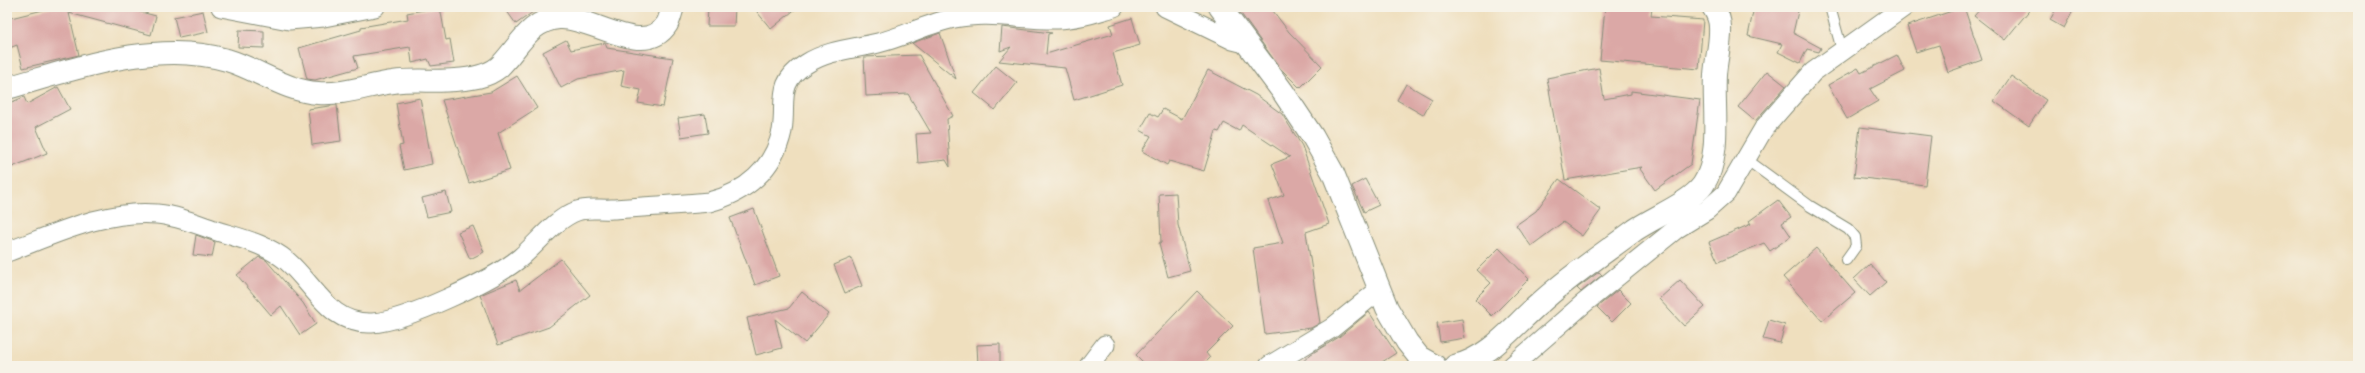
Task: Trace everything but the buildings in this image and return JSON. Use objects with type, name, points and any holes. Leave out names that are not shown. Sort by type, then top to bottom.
[{"type":"street","points":[[222,7],[289,20],[324,17],[375,7]]},
{"type":"street","points":[[7,88],[98,64],[166,54],[208,56],[227,60],[299,89],[317,93],[361,89],[392,82],[475,78],[499,67],[523,38],[546,21],[558,18],[573,19],[627,37],[642,38],[651,37],[659,32],[667,24],[673,7]]},
{"type":"street","points":[[7,252],[79,226],[130,214],[156,214],[183,218],[273,251],[288,262],[320,300],[336,314],[350,320],[371,323],[389,319],[486,281],[505,269],[557,224],[578,211],[709,202],[726,198],[741,190],[768,165],[777,150],[782,129],[783,91],[789,79],[804,65],[820,56],[880,43],[925,26],[956,18],[991,15],[1060,19],[1114,7]]},
{"type":"street","points":[[1165,7],[1233,40],[1249,44]]},
{"type":"street","points":[[1455,366],[1474,358],[1500,342],[1538,304],[1651,220],[1693,194],[1702,186],[1710,167],[1714,133],[1715,75],[1720,25],[1713,7]]},
{"type":"street","points":[[1512,366],[1583,304],[1676,229],[1707,210],[1726,193],[1764,128],[1813,72],[1904,7]]},
{"type":"street","points":[[1225,9],[1314,137],[1333,173],[1379,290],[1407,342],[1419,357],[1435,366]]},
{"type":"street","points":[[1651,220],[1707,210]]},
{"type":"street","points":[[1269,366],[1332,328],[1379,290]]},
{"type":"street","points":[[1089,366],[1105,345]]},
{"type":"lane","points":[[1830,7],[1842,50]]},
{"type":"lane","points":[[1746,159],[1810,206],[1848,229],[1855,238],[1856,246],[1846,260]]}]
